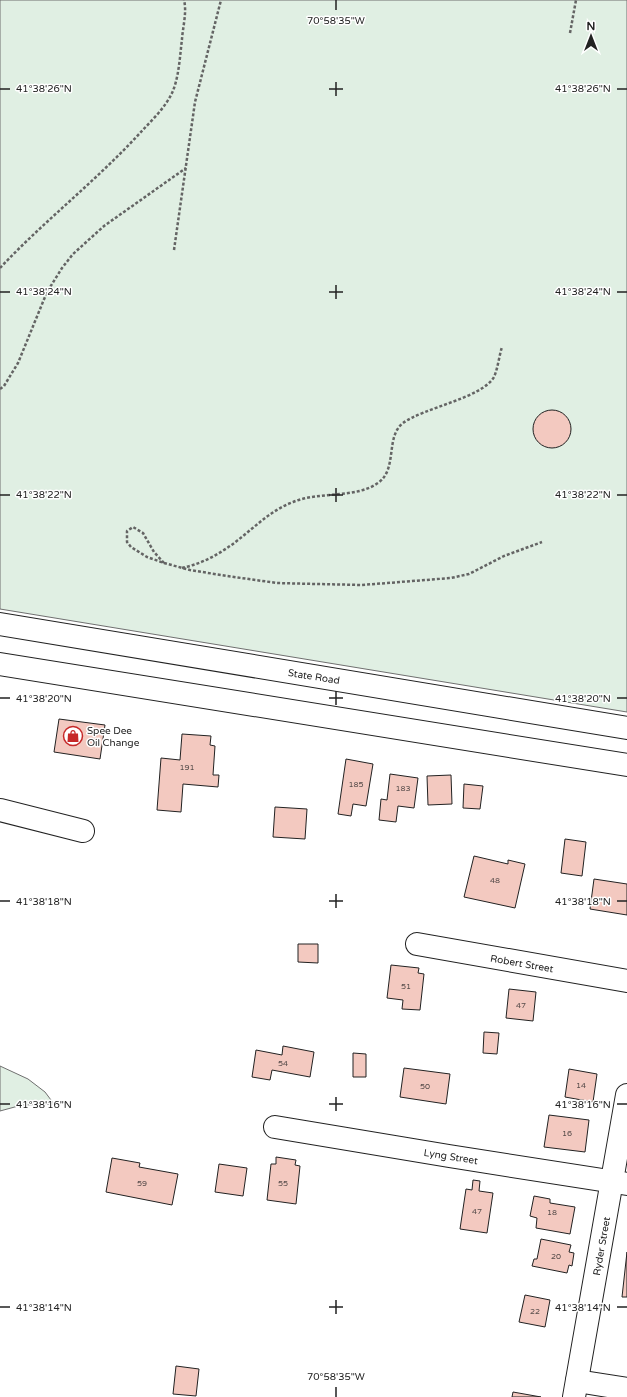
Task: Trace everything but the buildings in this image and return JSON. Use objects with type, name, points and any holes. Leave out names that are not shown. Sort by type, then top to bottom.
[{"type":"main road","name":"State Road","points":[[0,624],[627,728]]},
{"type":"main road","points":[[0,664],[627,765]]},
{"type":"main road","points":[[0,810],[83,831]]},
{"type":"main road","name":"Robert Street","points":[[417,944],[627,981]]},
{"type":"main road","name":"Ryder Street","points":[[576,1389],[620,1183],[627,1095]]},
{"type":"main road","name":"Lyng Street","points":[[275,1127],[620,1183]]},
{"type":"main road","points":[[576,1389],[627,1389]]},
{"type":"path","points":[[0,268],[25,242],[130,143],[163,107],[175,86],[185,9],[184,0]]},
{"type":"path","points":[[174,250],[195,102],[221,0]]},
{"type":"path","points":[[570,33],[576,0]]},
{"type":"path","points":[[0,389],[4,386],[18,363],[47,292],[73,254],[104,226],[186,168]]},
{"type":"path","points":[[182,568],[197,565],[218,554],[275,511],[292,502],[307,497],[362,490],[380,482],[385,476],[389,467],[398,429],[411,419],[456,400],[485,385],[494,377],[502,348]]},
{"type":"path","points":[[164,563],[154,552],[143,533],[133,527],[127,531],[127,542],[131,547],[147,557],[164,563],[182,568],[227,576],[277,583],[362,585],[451,578],[469,574],[504,556],[542,542]]},
{"type":"green space","points":[[0,0],[627,0],[627,712],[0,609]]},
{"type":"green space","points":[[0,1066],[28,1079],[45,1092],[54,1104],[22,1105],[0,1111]]},
{"type":"place","name":"Spee Dee Oil Change","points":[[73,736]]}]
